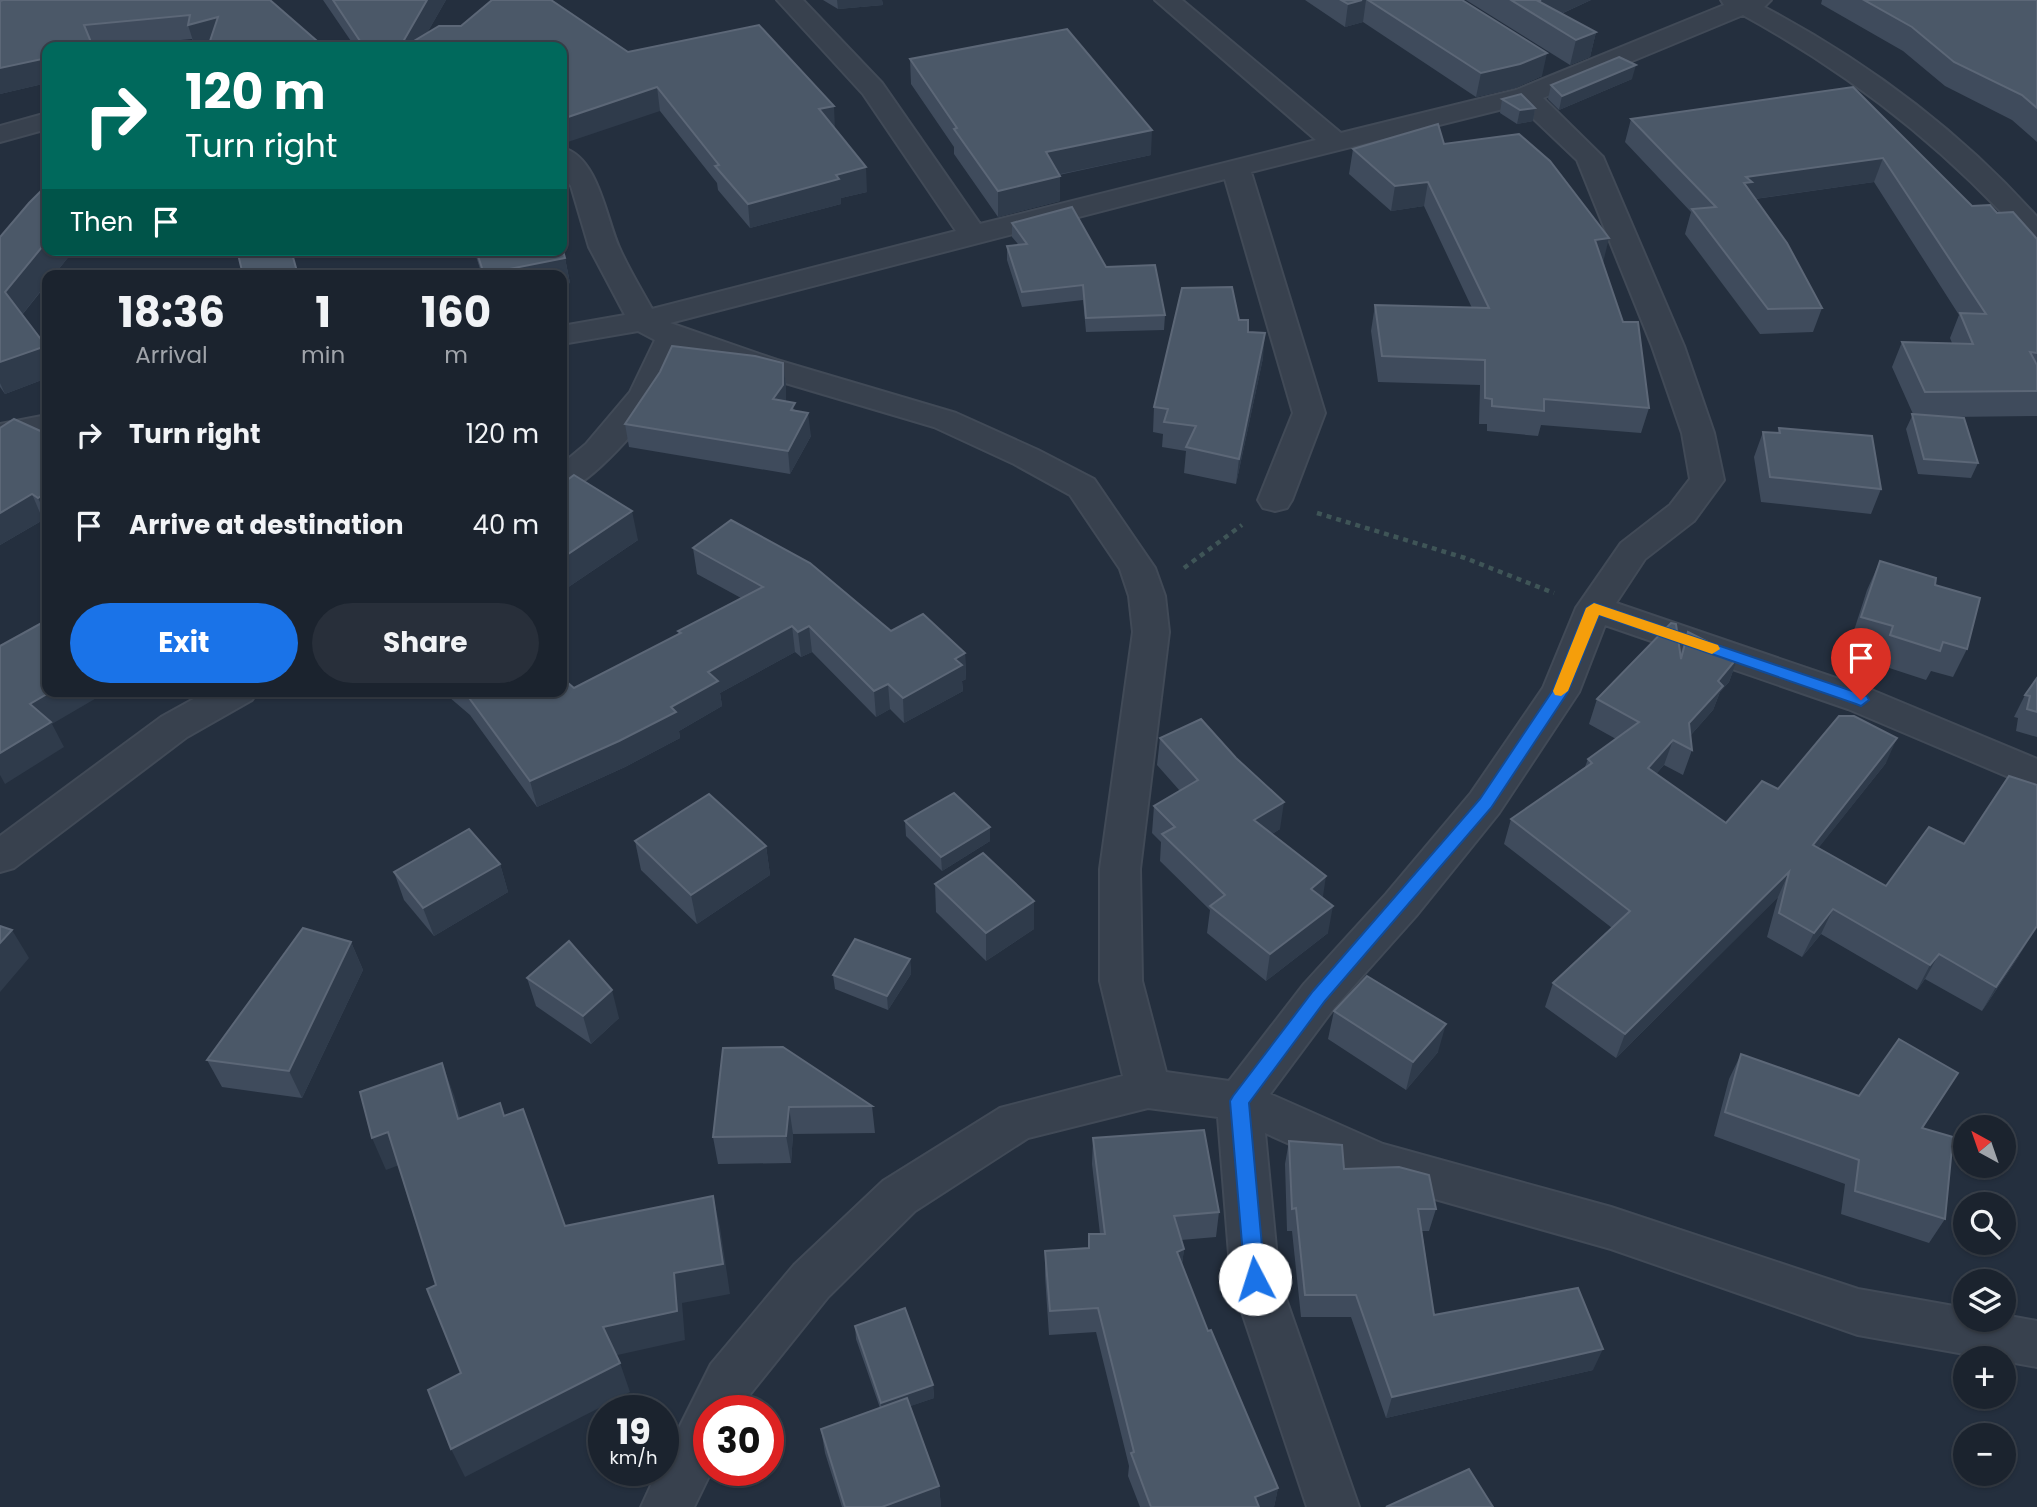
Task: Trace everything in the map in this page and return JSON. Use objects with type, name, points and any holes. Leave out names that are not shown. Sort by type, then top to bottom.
[{"type":"street","points":[[789,0],[873,89],[973,235]]},
{"type":"street","points":[[1167,0],[1335,144]]},
{"type":"street","points":[[567,335],[658,328],[973,235],[1525,96],[1555,71],[1745,2],[1848,66],[1915,117],[1979,172],[2033,227]]},
{"type":"street","points":[[1333,1507],[1255,1279],[1239,1101],[1319,996],[1485,803],[1560,692],[1594,608],[1633,551],[1682,513],[1707,480],[1698,433],[1668,346],[1589,157],[1525,96]]},
{"type":"street","points":[[0,134],[42,122]]},
{"type":"street","points":[[567,162],[585,185],[604,247],[658,328],[766,367],[945,420],[1026,457],[1082,487],[1137,568],[1147,596],[1151,632],[1120,869],[1121,981],[1148,1088]]},
{"type":"street","points":[[1236,168],[1309,413],[1275,500]]},
{"type":"street","points":[[567,477],[598,451],[645,395],[658,328]]},
{"type":"street","points":[[0,433],[42,426]]},
{"type":"street","points":[[1594,608],[1861,700],[2037,775]]},
{"type":"street","points":[[0,857],[174,727],[228,697]]},
{"type":"street","points":[[722,1395],[729,1381],[811,1281],[900,1196],[1016,1122],[1148,1088],[1239,1101],[1375,1163],[1611,1228],[1858,1312],[2037,1344]]},
{"type":"street","points":[[667,1507],[693,1454]]},
{"type":"path","points":[[1147,596],[1275,500],[1465,558],[1594,608]]},
{"type":"building","points":[[270,0],[318,42],[210,42],[218,17],[188,25],[190,15],[84,25],[91,42],[42,42],[42,59],[0,68],[0,1]]},
{"type":"building","points":[[333,0],[427,0],[403,42],[361,42]]},
{"type":"building","points":[[492,0],[551,0],[628,52],[759,25],[834,106],[819,109],[866,167],[836,175],[839,179],[748,204],[715,166],[719,165],[657,87],[567,117],[567,42],[412,42],[439,26],[461,26]]},
{"type":"building","points":[[1341,0],[1362,0],[1348,4]]},
{"type":"building","points":[[1368,0],[1462,0],[1547,53],[1520,64],[1481,73]]},
{"type":"building","points":[[1511,0],[1541,0],[1538,1],[1596,32],[1576,40]]},
{"type":"building","points":[[1864,0],[2037,0],[2037,108],[2022,95],[1954,62],[1912,27]]},
{"type":"building","points":[[1067,29],[1152,130],[1046,152],[1060,176],[998,191],[954,129],[957,128],[910,59]]},
{"type":"building","points":[[1619,57],[1636,65],[1562,96],[1551,85]]},
{"type":"building","points":[[1853,87],[1972,206],[1990,205],[1997,213],[2013,212],[2037,239],[2037,353],[2030,352],[2037,365],[2037,391],[1925,392],[1902,342],[1973,344],[1960,313],[1986,314],[1883,158],[1746,177],[1752,182],[1744,183],[1787,243],[1822,308],[1768,309],[1692,209],[1716,207],[1631,119]]},
{"type":"building","points":[[1521,94],[1535,108],[1520,110],[1502,99]]},
{"type":"building","points":[[1438,124],[1444,144],[1519,134],[1550,161],[1609,238],[1595,240],[1623,322],[1638,322],[1649,408],[1544,399],[1544,411],[1492,406],[1492,399],[1485,398],[1485,360],[1382,356],[1375,305],[1489,308],[1428,182],[1395,186],[1353,149]]},
{"type":"building","points":[[42,190],[42,247],[5,292],[42,341],[42,347],[0,362],[0,237]]},
{"type":"building","points":[[1072,207],[1106,267],[1155,265],[1165,315],[1086,318],[1083,285],[1022,292],[1007,246],[1027,244],[1012,223]]},
{"type":"building","points":[[238,256],[293,256],[297,270],[242,270]]},
{"type":"building","points":[[478,256],[565,258],[504,270],[483,270]]},
{"type":"building","points":[[1232,287],[1239,320],[1248,320],[1248,332],[1265,333],[1239,459],[1186,447],[1196,426],[1164,422],[1168,409],[1154,407],[1182,288]]},
{"type":"building","points":[[672,346],[755,356],[783,363],[783,385],[773,399],[795,403],[791,410],[808,413],[788,451],[625,424],[660,372]]},
{"type":"building","points":[[1912,414],[1964,418],[1978,463],[1924,459]]},
{"type":"building","points":[[14,419],[42,432],[42,495],[38,498],[32,494],[0,513],[0,428]]},
{"type":"building","points":[[1779,428],[1872,436],[1881,489],[1770,477],[1763,432],[1780,433]]},
{"type":"building","points":[[574,475],[632,511],[567,555],[567,480]]},
{"type":"building","points":[[731,520],[810,563],[891,631],[923,614],[965,653],[955,659],[962,665],[903,698],[888,684],[874,691],[809,626],[798,632],[792,626],[708,672],[718,681],[671,707],[676,712],[530,781],[468,697],[567,697],[567,682],[574,688],[763,587],[693,548]]},
{"type":"building","points":[[1880,561],[1936,578],[1935,585],[1980,598],[1967,649],[1943,642],[1940,651],[1890,635],[1893,626],[1861,617]]},
{"type":"building","points":[[42,623],[42,697],[30,704],[51,722],[0,753],[0,646]]},
{"type":"building","points":[[1671,623],[1676,624],[1681,659],[1688,632],[1738,657],[1718,681],[1723,686],[1689,723],[1692,750],[1673,740],[1648,768],[1726,823],[1762,781],[1778,789],[1839,716],[1854,716],[1897,738],[1813,845],[1886,886],[1929,827],[1964,844],[2009,776],[2037,785],[2037,926],[1996,987],[1939,954],[1930,965],[1833,909],[1814,933],[1779,913],[1789,872],[1625,1034],[1553,983],[1630,911],[1511,819],[1592,763],[1588,759],[1639,722],[1597,699]]},
{"type":"building","points":[[2037,678],[2037,712],[2027,709],[2030,696],[2025,695]]},
{"type":"building","points":[[1201,719],[1236,758],[1284,802],[1254,820],[1326,876],[1311,889],[1333,906],[1270,954],[1210,906],[1225,895],[1162,834],[1175,827],[1154,806],[1198,780],[1160,738]]},
{"type":"building","points":[[954,793],[990,827],[941,857],[905,821]]},
{"type":"building","points":[[709,794],[766,846],[691,895],[635,841]]},
{"type":"building","points":[[469,829],[500,864],[423,908],[394,872]]},
{"type":"building","points":[[983,853],[1034,901],[986,933],[935,884]]},
{"type":"building","points":[[0,926],[12,930],[0,943]]},
{"type":"building","points":[[303,928],[351,942],[289,1071],[207,1060]]},
{"type":"building","points":[[855,939],[910,959],[887,996],[833,975]]},
{"type":"building","points":[[569,941],[612,990],[583,1016],[527,978]]},
{"type":"building","points":[[1367,976],[1446,1024],[1413,1062],[1334,1011]]},
{"type":"building","points":[[1899,1039],[1958,1073],[1922,1128],[1953,1137],[1945,1219],[1855,1191],[1859,1160],[1725,1112],[1741,1054],[1859,1096]]},
{"type":"building","points":[[783,1047],[872,1106],[789,1107],[786,1136],[713,1137],[723,1048]]},
{"type":"building","points":[[442,1063],[458,1119],[500,1103],[504,1116],[523,1109],[565,1226],[713,1196],[723,1264],[674,1273],[677,1311],[603,1327],[620,1363],[451,1449],[428,1390],[461,1373],[427,1289],[436,1285],[388,1132],[372,1138],[360,1092]]},
{"type":"building","points":[[1204,1130],[1219,1212],[1174,1216],[1184,1249],[1177,1252],[1208,1331],[1211,1330],[1278,1488],[1255,1497],[1259,1507],[1151,1507],[1131,1453],[1134,1452],[1098,1308],[1050,1311],[1045,1251],[1089,1248],[1089,1234],[1105,1234],[1093,1138]]},
{"type":"building","points":[[1289,1141],[1342,1145],[1344,1169],[1399,1167],[1429,1175],[1436,1209],[1418,1209],[1434,1315],[1578,1288],[1603,1349],[1392,1397],[1356,1295],[1305,1295],[1296,1208],[1292,1209]]},
{"type":"building","points":[[905,1308],[933,1385],[881,1403],[855,1326]]},
{"type":"building","points":[[907,1398],[939,1486],[882,1507],[845,1507],[821,1429]]},
{"type":"building","points":[[1469,1469],[1493,1507],[1386,1507]]},
{"type":"slow traffic","points":[[1561,691],[1594,608],[1712,649]]},
{"type":"route","points":[[1255,1279],[1239,1101],[1319,996],[1401,905],[1485,803],[1560,692],[1594,608],[1861,700]]}]
